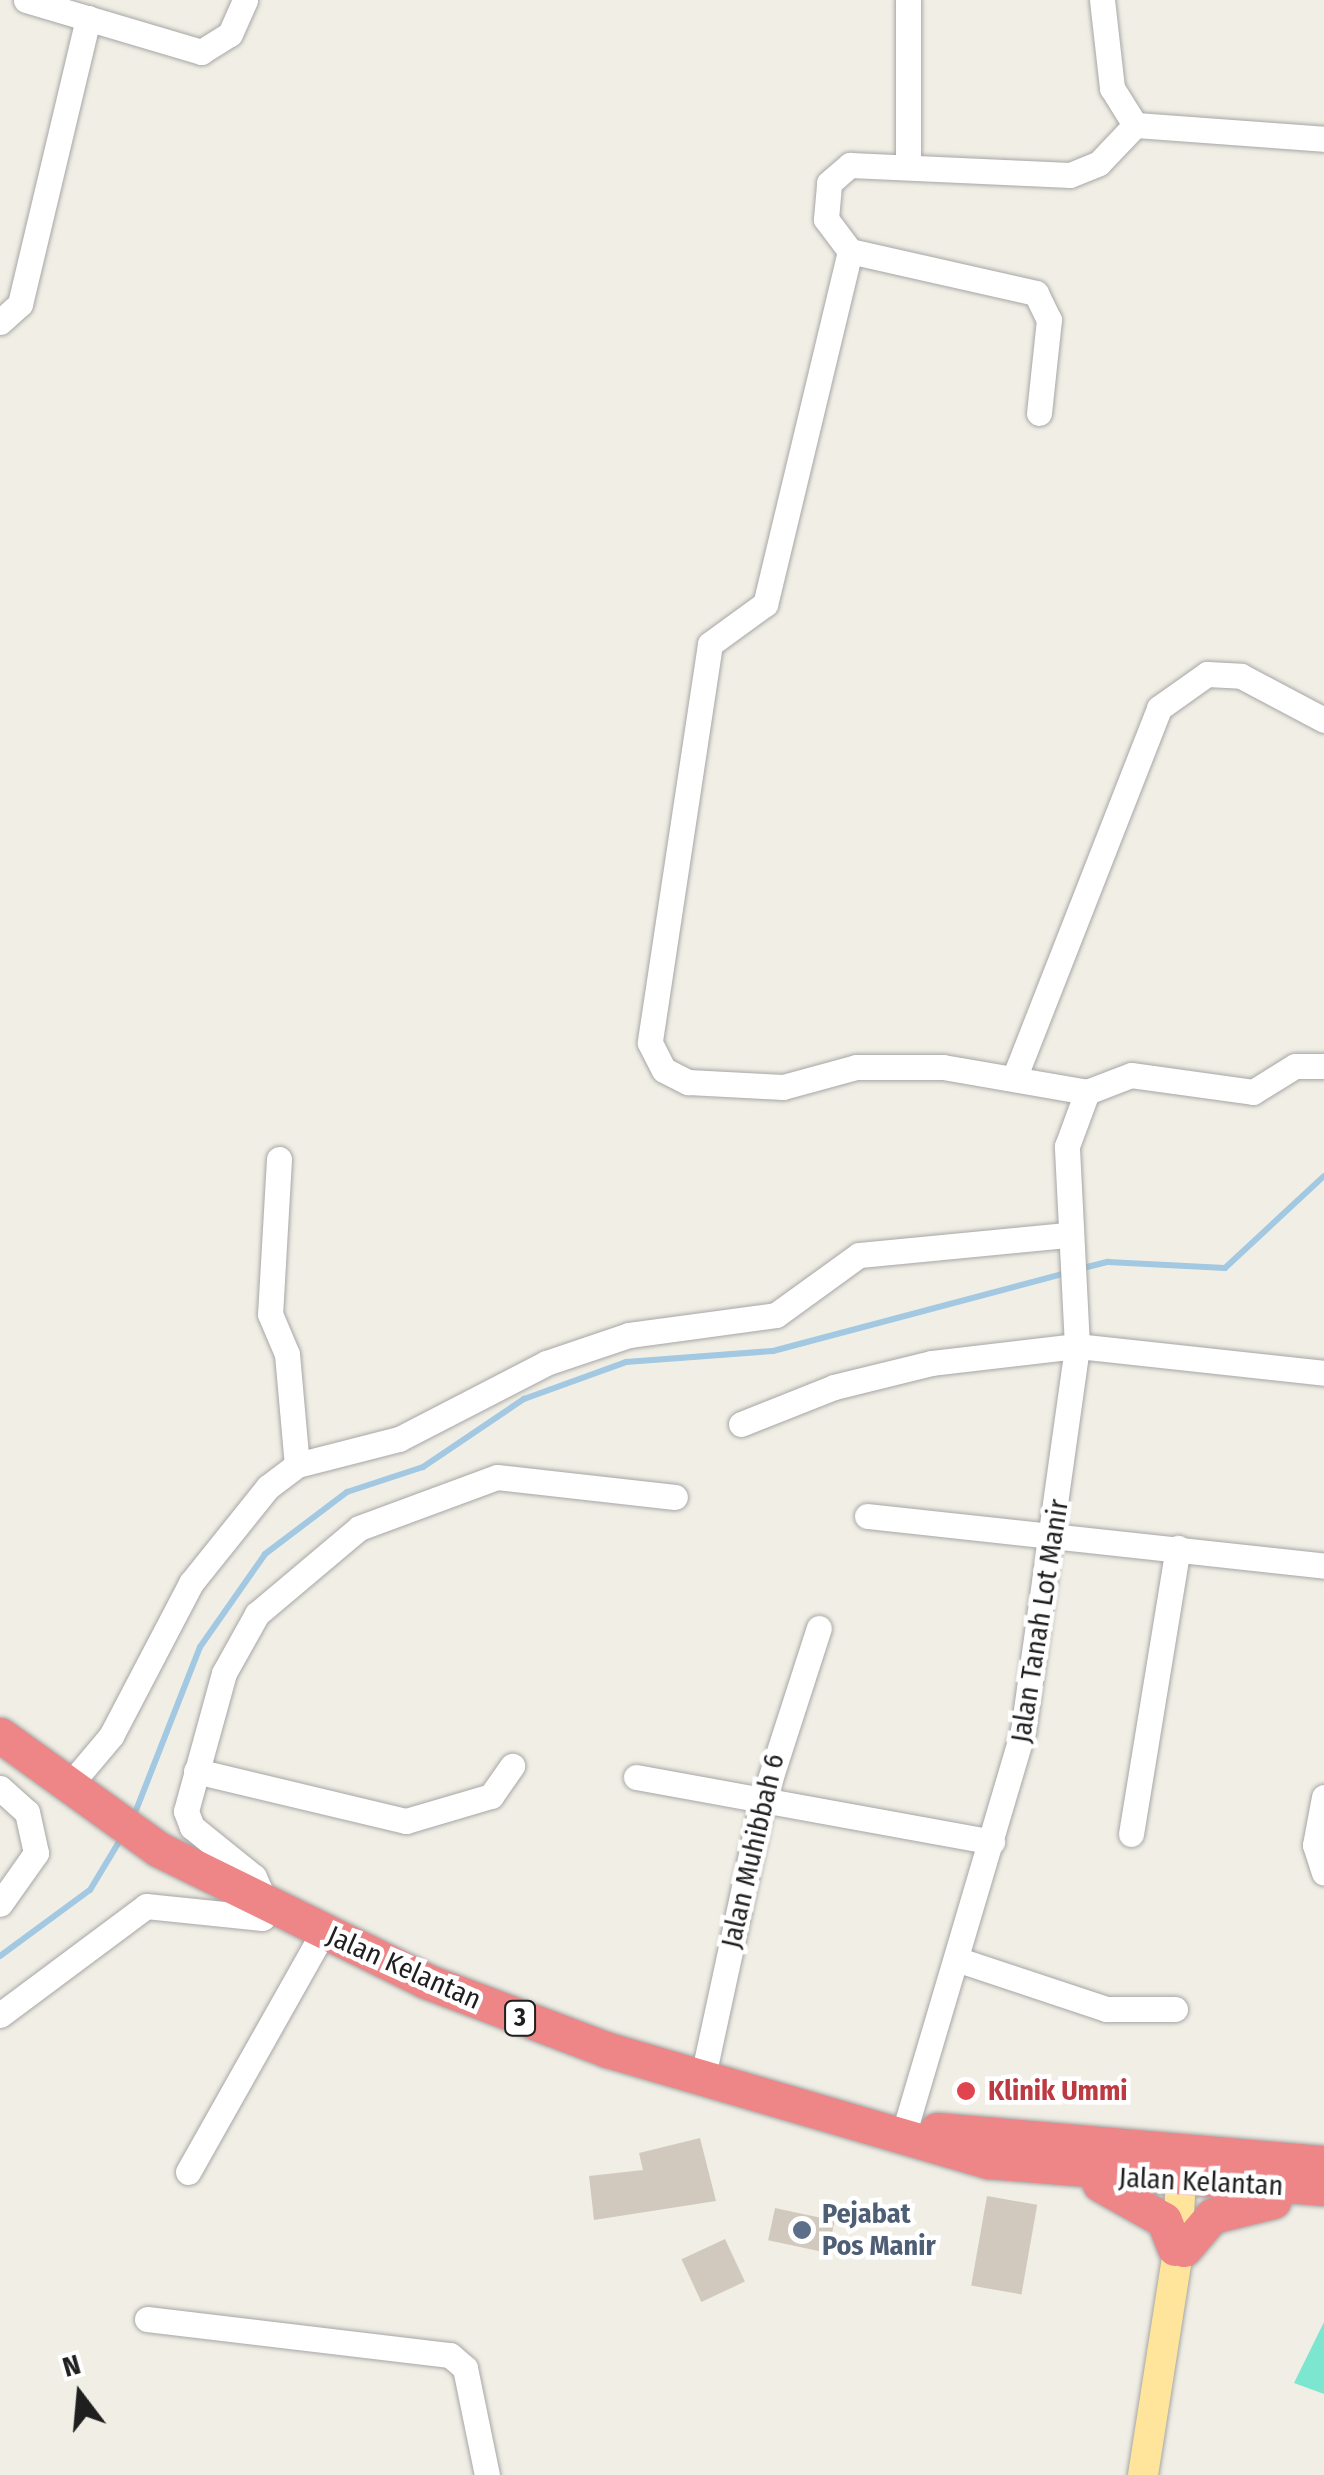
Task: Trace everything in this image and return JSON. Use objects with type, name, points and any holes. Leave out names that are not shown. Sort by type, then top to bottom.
[{"type":"highway","name":"Jalan Kelantan","points":[[0,1735],[158,1849],[322,1932],[550,2030],[702,2080],[905,2129],[1324,2188]]},
{"type":"highway","name":"Jalan Kelantan","points":[[905,2129],[988,2160],[1069,2174],[1324,2163]]},
{"type":"highway","points":[[1069,2174],[1154,2211],[1179,2251],[1230,2208],[1324,2198]]},
{"type":"main road","points":[[1143,2475],[1189,2168]]},
{"type":"street","points":[[32,1],[201,52],[230,34],[245,0]]},
{"type":"street","points":[[908,0],[908,164]]},
{"type":"street","points":[[1102,0],[1112,88],[1135,125]]},
{"type":"street","points":[[0,322],[20,304],[88,18]]},
{"type":"street","points":[[1039,413],[1049,320],[1036,292],[850,252],[828,229],[829,184],[850,164],[1083,172],[1135,125],[1324,139]]},
{"type":"street","points":[[850,252],[765,604],[710,644],[650,1043],[664,1070],[698,1083],[796,1086],[856,1067],[1015,1076],[1083,1099],[1131,1075],[1253,1092],[1296,1066],[1324,1066]]},
{"type":"street","points":[[1015,1076],[1159,708],[1207,674],[1241,676],[1324,720]]},
{"type":"street","name":"Jalan Tanah Lot Manir","points":[[905,2129],[1023,1730],[1055,1536],[1078,1346],[1067,1244],[1067,1146],[1083,1099]]},
{"type":"street","points":[[279,1158],[270,1314],[287,1354],[297,1465]]},
{"type":"street","points":[[81,1796],[190,1584],[297,1465],[399,1439],[546,1363],[629,1335],[776,1315],[859,1255],[1067,1244]]},
{"type":"street","points":[[741,1424],[932,1362],[1078,1346],[1324,1374]]},
{"type":"street","points":[[0,2015],[146,1906],[262,1918],[269,1906],[254,1877],[192,1827],[186,1811],[224,1673],[257,1614],[347,1535],[497,1477],[675,1496]]},
{"type":"street","points":[[868,1516],[1324,1566]]},
{"type":"street","points":[[1130,1834],[1178,1548]]},
{"type":"street","name":"Jalan Muhibbah 6","points":[[702,2080],[762,1804],[819,1628]]},
{"type":"street","points":[[196,1770],[406,1821],[490,1796],[512,1766]]},
{"type":"street","points":[[636,1776],[762,1804],[992,1842]]},
{"type":"street","points":[[0,1788],[27,1812],[36,1852],[0,1904]]},
{"type":"street","points":[[1324,1797],[1314,1845],[1324,1873]]},
{"type":"street","points":[[188,2172],[322,1932]]},
{"type":"street","points":[[956,1959],[1106,2009],[1175,2009]]},
{"type":"street","points":[[147,2318],[450,2355],[465,2368],[486,2475]]},
{"type":"shaded area","points":[[1324,2322],[1324,2394],[1294,2383]]},
{"type":"building","points":[[700,2138],[716,2201],[594,2220],[589,2176],[643,2170],[639,2153]]},
{"type":"building","points":[[987,2196],[1037,2205],[1021,2294],[971,2286]]},
{"type":"building","name":"Pejabat Pos Manir","points":[[775,2208],[835,2221],[828,2253],[768,2240]]},
{"type":"building","points":[[725,2239],[745,2282],[701,2302],[681,2259]]},
{"type":"waterway","points":[[1079,1269],[1108,1262],[1225,1268],[1324,1176]]},
{"type":"waterway","points":[[133,1818],[200,1647],[265,1554],[347,1492],[423,1467],[524,1399],[626,1362],[773,1351],[1067,1273]]},
{"type":"waterway","points":[[0,1956],[90,1890],[122,1837]]},
{"type":"place","name":"Klinik Ummi","points":[[966,2091]]},
{"type":"place","name":"Pejabat Pos Manir","points":[[802,2230]]}]
